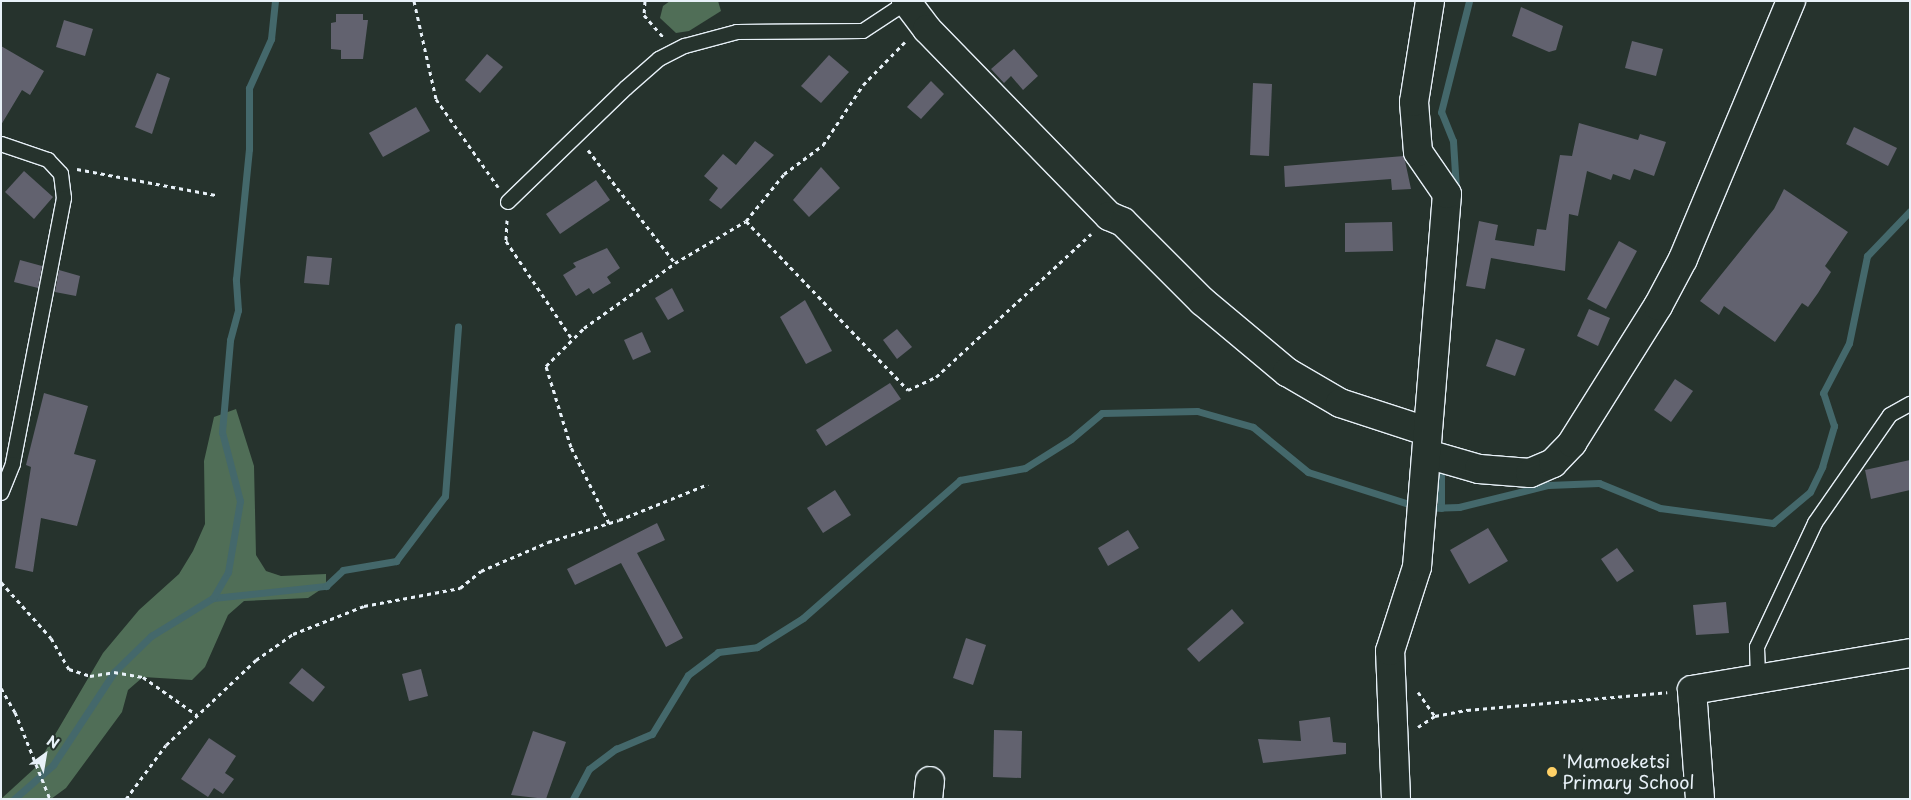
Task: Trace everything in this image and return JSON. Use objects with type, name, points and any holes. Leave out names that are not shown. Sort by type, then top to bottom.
[{"type":"street","points":[[1396,799],[1390,652],[1417,566],[1447,194],[1418,152],[1414,102],[1430,1]]},
{"type":"street","points":[[907,2],[927,29],[1109,216],[1123,222],[1202,301],[1287,372],[1340,403],[1426,442],[1479,469],[1530,473],[1553,463],[1572,442],[1658,306],[1683,259],[1791,1]]},
{"type":"street","points":[[1700,799],[1692,690],[1758,676],[1910,653]]},
{"type":"lane","points":[[508,202],[659,59],[674,52],[737,32],[863,31],[907,2]]},
{"type":"lane","points":[[1,144],[48,160],[61,174],[64,198],[12,464],[1,493]]},
{"type":"lane","points":[[1758,676],[1757,647],[1815,523],[1890,415],[1910,404]]},
{"type":"path","points":[[414,1],[436,99],[508,202],[506,241],[572,339]]},
{"type":"path","points":[[645,1],[644,15],[674,52]]},
{"type":"path","points":[[609,523],[571,447],[546,366],[572,339],[675,262],[746,221],[784,174],[823,145],[863,85],[903,44],[927,29]]},
{"type":"path","points":[[576,136],[675,262]]},
{"type":"path","points":[[61,174],[82,168],[216,195]]},
{"type":"path","points":[[746,221],[908,390],[936,377],[1109,216]]},
{"type":"path","points":[[126,799],[166,745],[256,660],[293,634],[364,606],[460,588],[481,571],[539,545],[609,523],[708,484]]},
{"type":"path","points":[[1,582],[51,638],[69,669],[90,676],[114,672],[143,677],[197,715]]},
{"type":"path","points":[[1,688],[50,799]]},
{"type":"path","points":[[1393,754],[1435,716],[1692,690]]},
{"type":"green space","points":[[670,1],[718,1],[721,11],[689,31],[676,33],[660,18],[663,6]]},
{"type":"green space","points":[[236,409],[254,466],[256,555],[266,571],[281,576],[326,574],[326,586],[308,598],[244,601],[228,615],[205,667],[192,680],[143,677],[128,690],[122,712],[66,788],[51,799],[1,799],[36,767],[103,653],[139,610],[179,574],[193,551],[205,524],[204,461],[214,417]]},
{"type":"building","points":[[1521,7],[1563,26],[1556,50],[1549,52],[1512,36]]},
{"type":"building","points":[[336,14],[363,14],[363,20],[368,20],[363,59],[341,59],[341,50],[331,49],[331,23],[336,22]]},
{"type":"building","points":[[64,20],[93,29],[85,56],[56,47]]},
{"type":"building","points":[[1632,41],[1663,49],[1656,76],[1625,68]]},
{"type":"building","points":[[1,46],[44,71],[30,95],[22,90],[1,125]]},
{"type":"building","points":[[1014,49],[1038,76],[1023,90],[1011,76],[1004,83],[991,69]]},
{"type":"building","points":[[487,54],[503,67],[480,93],[465,80]]},
{"type":"building","points":[[829,55],[849,72],[821,103],[801,86]]},
{"type":"building","points":[[157,73],[170,78],[152,134],[135,127]]},
{"type":"building","points":[[931,81],[944,94],[921,119],[907,107]]},
{"type":"building","points":[[1253,83],[1272,84],[1269,156],[1250,155]]},
{"type":"building","points":[[416,107],[430,131],[383,157],[369,133]]},
{"type":"building","points":[[1579,123],[1638,140],[1640,134],[1666,142],[1654,176],[1634,169],[1630,180],[1613,174],[1611,180],[1587,171],[1578,216],[1569,214],[1565,271],[1491,258],[1485,289],[1466,286],[1479,221],[1498,225],[1495,240],[1534,246],[1537,229],[1546,230],[1560,155],[1572,156]]},
{"type":"building","points":[[1854,127],[1897,148],[1888,166],[1846,144]]},
{"type":"building","points":[[755,141],[774,155],[721,209],[709,200],[718,188],[704,176],[723,154],[736,165]]},
{"type":"building","points":[[1404,156],[1411,189],[1392,190],[1391,179],[1285,187],[1284,166]]},
{"type":"building","points":[[821,167],[840,188],[809,217],[793,200]]},
{"type":"building","points":[[24,171],[53,197],[34,219],[5,192]]},
{"type":"building","points":[[596,180],[610,200],[560,234],[546,214]]},
{"type":"building","points":[[1784,189],[1848,232],[1825,266],[1831,272],[1818,293],[1808,307],[1802,303],[1775,342],[1724,306],[1719,315],[1700,301],[1774,209]]},
{"type":"building","points":[[1392,222],[1393,251],[1345,252],[1345,223]]},
{"type":"building","points":[[1619,241],[1637,251],[1606,309],[1587,299]]},
{"type":"building","points":[[607,248],[620,268],[607,277],[611,283],[593,294],[589,288],[576,296],[563,275],[576,267],[573,263]]},
{"type":"building","points":[[307,256],[332,258],[329,285],[304,283]]},
{"type":"building","points":[[20,260],[42,266],[38,288],[14,282]]},
{"type":"building","points":[[59,270],[80,276],[76,296],[55,292]]},
{"type":"building","points":[[672,288],[684,311],[668,320],[655,298]]},
{"type":"building","points":[[805,300],[832,351],[806,364],[780,317]]},
{"type":"building","points":[[1589,309],[1610,318],[1598,346],[1577,336]]},
{"type":"building","points":[[897,329],[912,347],[897,359],[883,340]]},
{"type":"building","points":[[642,332],[651,352],[633,360],[624,340]]},
{"type":"building","points":[[1496,339],[1525,349],[1515,376],[1486,366]]},
{"type":"building","points":[[1675,379],[1693,391],[1671,422],[1654,410]]},
{"type":"building","points":[[890,383],[901,399],[826,446],[816,430]]},
{"type":"building","points":[[44,393],[88,406],[74,454],[96,460],[77,526],[41,518],[33,572],[15,568],[31,467],[26,465]]},
{"type":"building","points":[[1910,460],[1910,490],[1871,499],[1865,470]]},
{"type":"building","points":[[835,490],[851,515],[823,533],[807,508]]},
{"type":"building","points":[[657,523],[665,540],[637,553],[683,638],[666,647],[621,563],[575,585],[567,569]]},
{"type":"building","points":[[1488,528],[1508,561],[1469,584],[1450,550]]},
{"type":"building","points":[[1128,530],[1139,548],[1108,566],[1098,548]]},
{"type":"building","points":[[1617,548],[1634,571],[1617,582],[1601,559]]},
{"type":"building","points":[[1726,602],[1729,633],[1696,635],[1693,605]]},
{"type":"building","points":[[1232,609],[1244,623],[1199,662],[1187,649]]},
{"type":"building","points":[[966,638],[986,645],[973,685],[953,678]]},
{"type":"building","points":[[302,668],[325,687],[313,702],[289,683]]},
{"type":"building","points":[[421,669],[428,696],[409,701],[402,674]]},
{"type":"building","points":[[1330,717],[1333,742],[1346,743],[1346,754],[1263,763],[1258,739],[1301,741],[1299,721]]},
{"type":"building","points":[[994,730],[1022,731],[1021,778],[993,777]]},
{"type":"building","points":[[533,731],[566,742],[546,799],[511,795]]},
{"type":"building","points":[[209,738],[236,756],[225,773],[234,779],[223,794],[214,788],[208,797],[181,779]]},
{"type":"waterway","points":[[14,799],[53,765],[114,672],[151,636],[213,598],[228,572],[240,501],[222,432],[230,340],[238,310],[236,279],[249,149],[249,88],[271,39],[275,1]]},
{"type":"waterway","points":[[1456,189],[1453,141],[1441,112],[1469,1]]},
{"type":"waterway","points":[[1428,508],[1459,507],[1548,485],[1599,483],[1660,508],[1773,523],[1810,492],[1822,467],[1834,426],[1823,393],[1849,343],[1867,256],[1910,211]]},
{"type":"waterway","points":[[213,598],[326,586],[343,570],[396,561],[445,496],[458,326]]},
{"type":"waterway","points":[[573,799],[589,769],[616,749],[652,734],[688,675],[718,652],[757,647],[803,618],[960,480],[1025,468],[1071,439],[1102,413],[1197,411],[1253,427],[1308,472],[1415,506]]},
{"type":"waterway","points":[[1441,463],[1441,508]]},
{"type":"place","name":"'Mamoeketsi Primary School","points":[[1552,772]]}]
